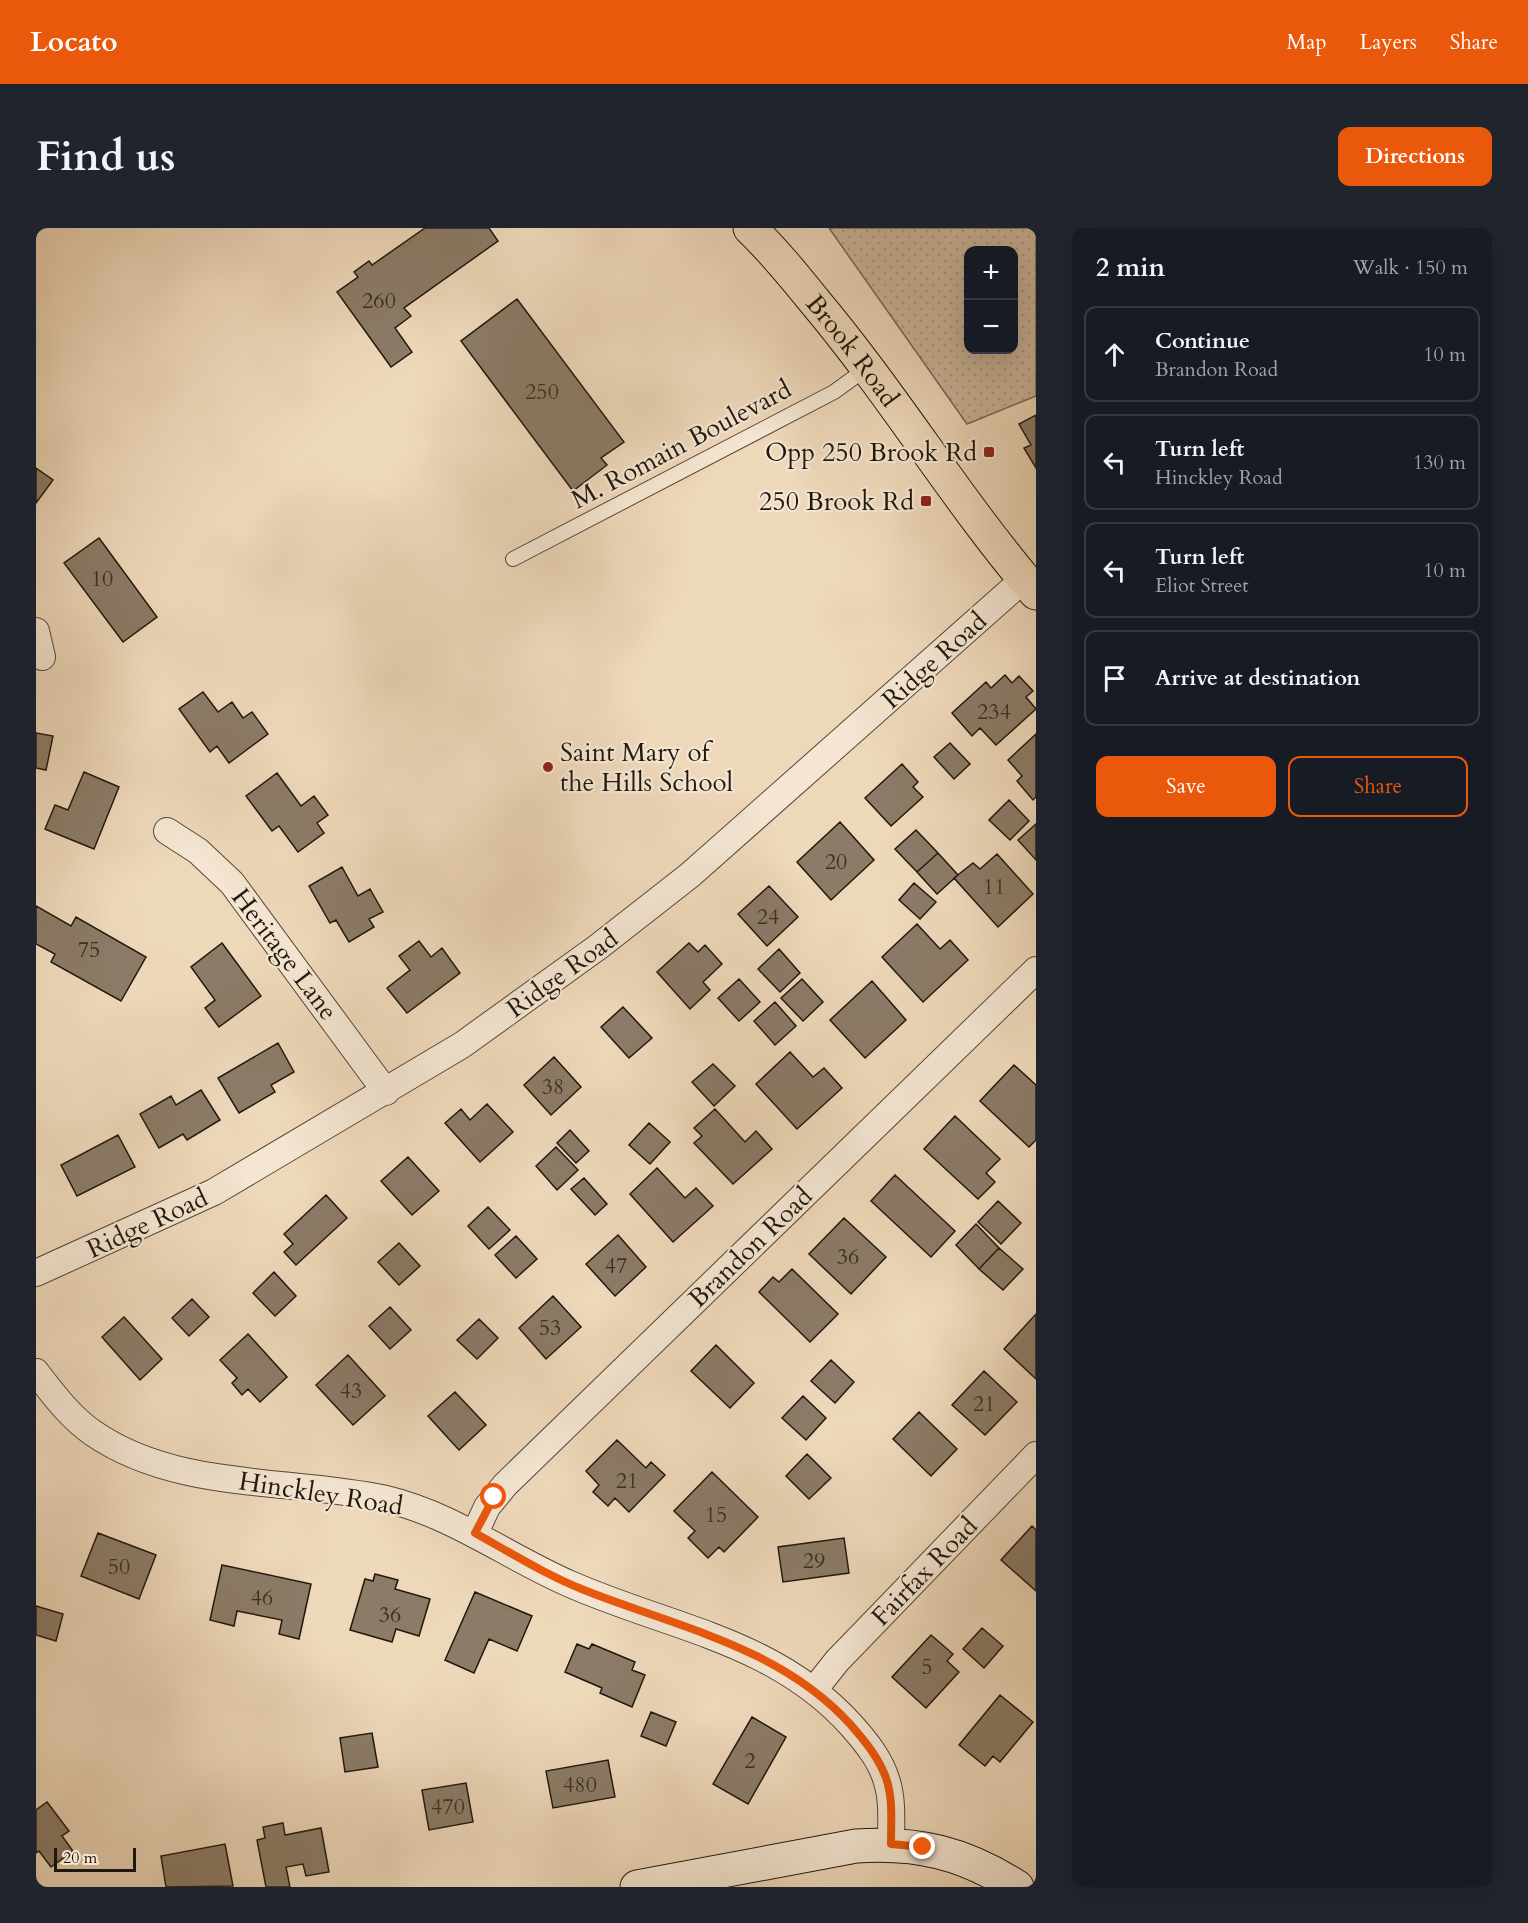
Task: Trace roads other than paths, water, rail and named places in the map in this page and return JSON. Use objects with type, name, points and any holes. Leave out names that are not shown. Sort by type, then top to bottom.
[{"type":"main road","name":"Brook Road","points":[[750,228],[869,367],[1030,586]]},
{"type":"street","name":"Ridge Road","points":[[36,1273],[214,1192],[386,1092],[471,1039],[660,900],[1030,586]]},
{"type":"street","points":[[36,631],[42,657]]},
{"type":"street","name":"Heritage Lane","points":[[167,831],[198,851],[232,883],[386,1092]]},
{"type":"street","name":"Brandon Road","points":[[475,1533],[487,1507],[505,1485],[1036,970]]},
{"type":"street","name":"Hinckley Road","points":[[36,1372],[74,1417],[91,1431],[130,1454],[217,1476],[387,1500],[419,1509],[475,1533],[532,1566],[583,1590],[755,1654],[814,1690],[857,1732],[881,1766],[890,1795],[891,1844]]},
{"type":"street","name":"Fairfax Road","points":[[814,1690],[837,1661],[1036,1455]]},
{"type":"street","points":[[638,1887],[856,1846],[891,1844],[940,1851],[982,1878],[1017,1887]]},
{"type":"lane","name":"M. Romain Boulevard","points":[[513,559],[834,392],[869,367]]},
{"type":"place","name":"Opp 250 Brook Rd","points":[[989,452]]},
{"type":"place","name":"250 Brook Rd","points":[[926,501]]},
{"type":"place","name":"Saint Mary of the Hills School","points":[[548,767]]}]
